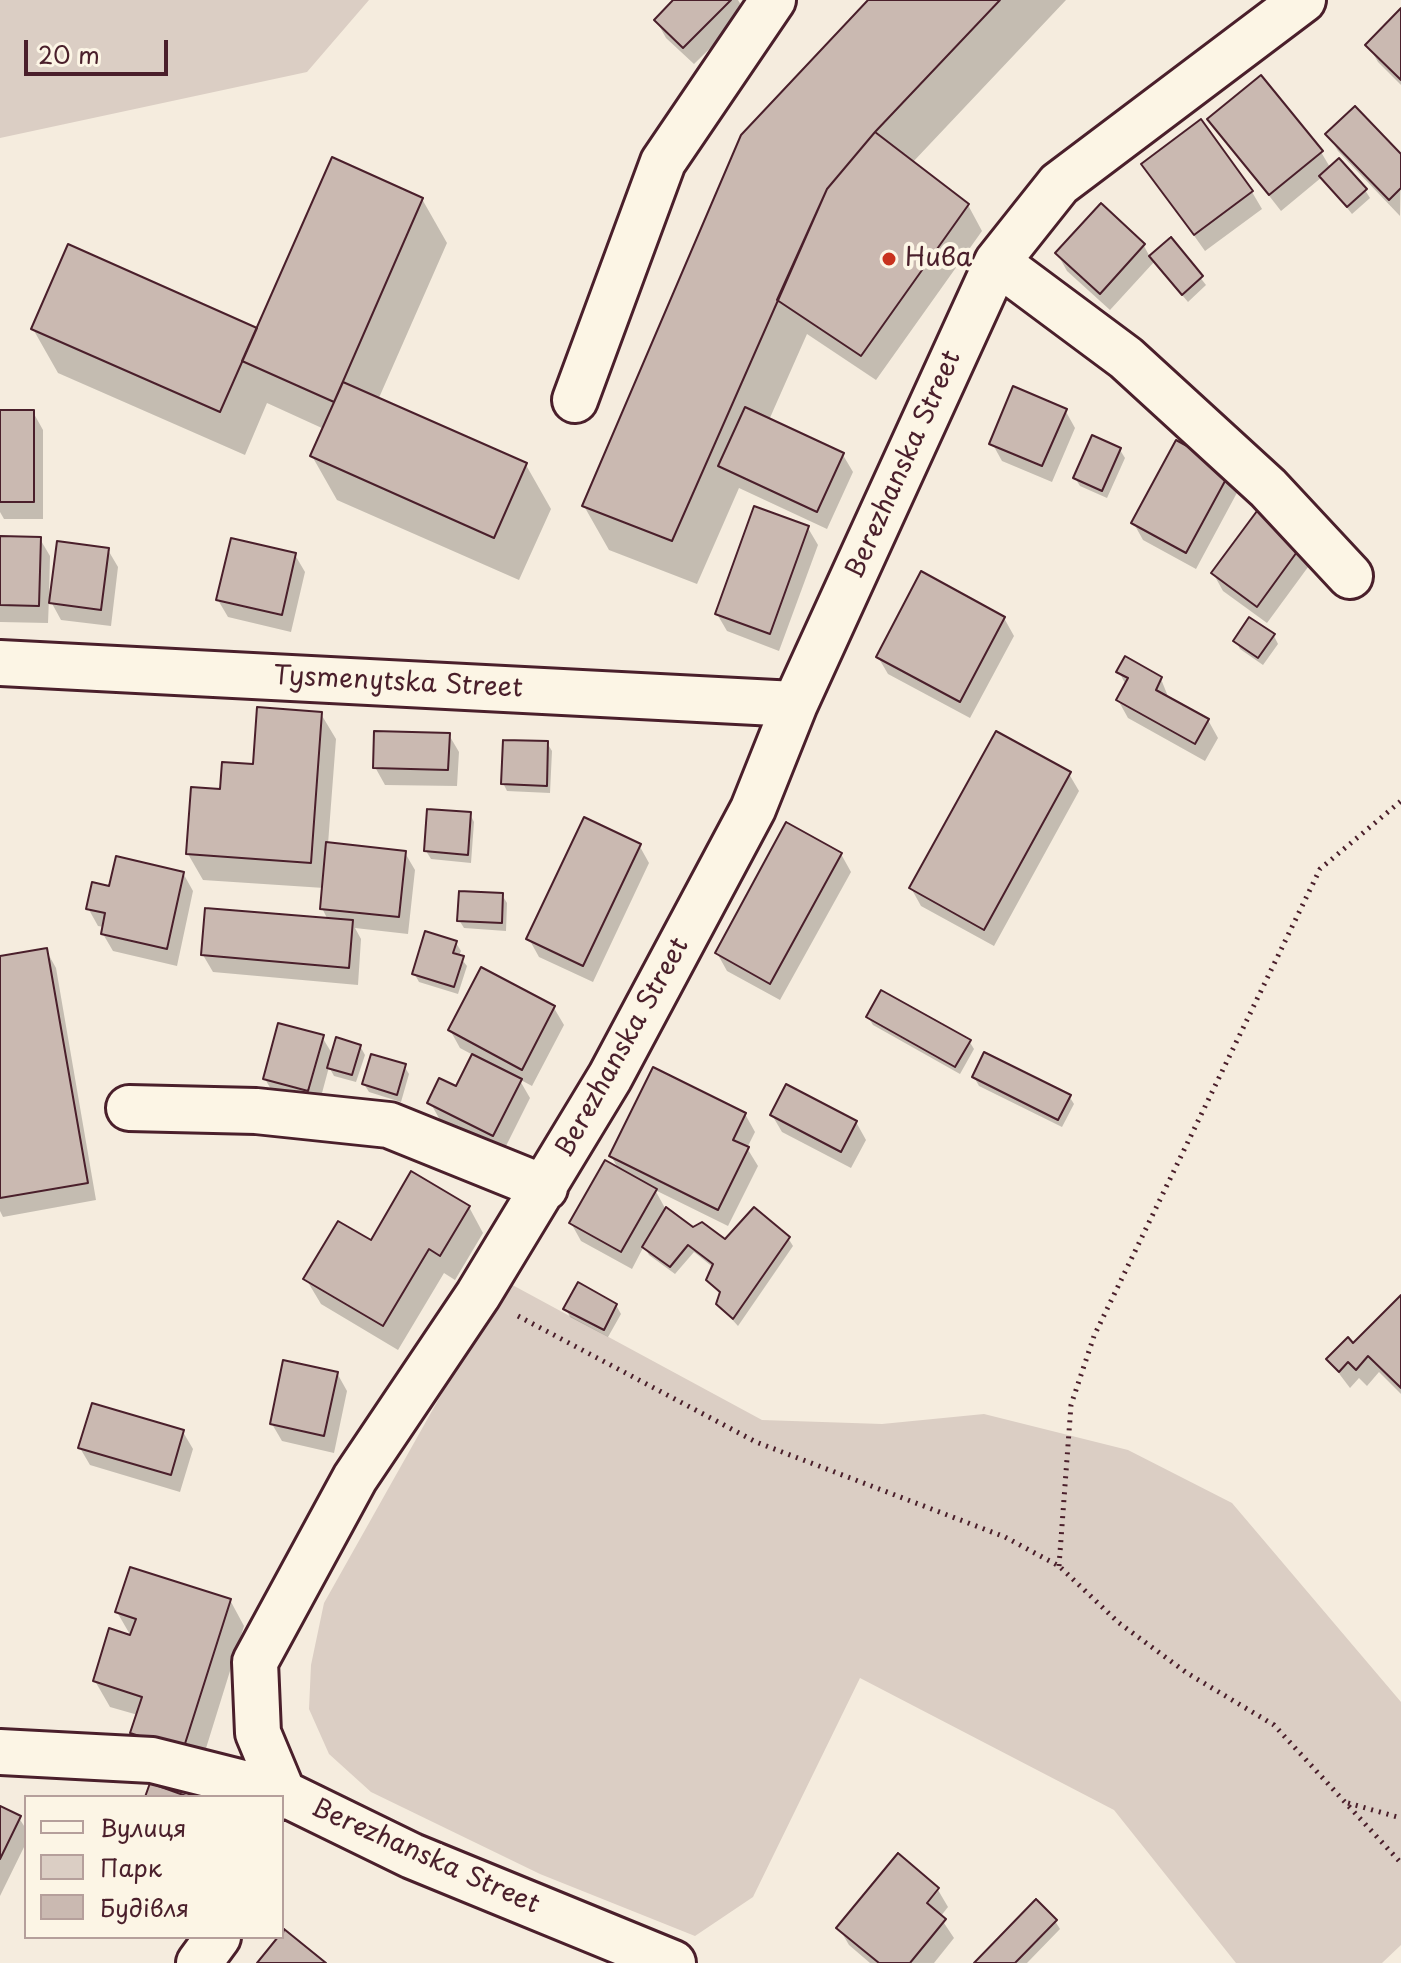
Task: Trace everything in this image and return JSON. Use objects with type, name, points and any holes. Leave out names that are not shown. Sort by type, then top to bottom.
[{"type":"street","points":[[575,400],[663,162],[773,0]]},
{"type":"street","name":"Berezhanska Street","points":[[282,1795],[258,1733],[255,1662],[355,1478],[478,1295],[610,1077],[753,809],[795,704],[997,262],[1059,184],[1303,0]]},
{"type":"street","points":[[997,262],[1126,358],[1268,488],[1350,576]]},
{"type":"street","name":"Tysmenytska Street","points":[[0,663],[795,704]]},
{"type":"street","points":[[129,1108],[256,1111],[389,1125],[545,1188]]},
{"type":"street","points":[[0,1752],[152,1760],[282,1795]]},
{"type":"street","name":"Berezhanska Street","points":[[284,1796],[412,1856],[673,1963]]},
{"type":"street","points":[[199,1963],[217,1939]]},
{"type":"path","points":[[1059,1566],[1071,1405],[1094,1336],[1320,869],[1401,801]]},
{"type":"path","points":[[478,1295],[756,1442],[1005,1537],[1059,1566],[1119,1623],[1187,1673],[1274,1725],[1401,1863]]},
{"type":"path","points":[[1348,1803],[1401,1818]]},
{"type":"green space","points":[[0,0],[369,0],[307,72],[0,138]]},
{"type":"green space","points":[[505,1281],[762,1420],[882,1424],[984,1414],[1128,1450],[1232,1503],[1401,1702],[1401,1945],[1382,1963],[1236,1963],[1114,1810],[860,1678],[753,1897],[695,1936],[540,1874],[371,1792],[329,1754],[309,1709],[311,1665],[324,1603]]},
{"type":"building","points":[[673,0],[731,0],[683,48],[654,20]]},
{"type":"building","points":[[868,0],[1000,0],[875,132],[827,189],[672,541],[582,506],[741,135]]},
{"type":"building","points":[[1401,8],[1401,80],[1365,45]]},
{"type":"building","points":[[1261,75],[1323,151],[1269,195],[1207,119]]},
{"type":"building","points":[[1355,106],[1401,154],[1401,188],[1389,200],[1325,134]]},
{"type":"building","points":[[1201,119],[1253,191],[1194,235],[1141,164]]},
{"type":"building","points":[[875,132],[969,204],[861,356],[777,300],[827,189]]},
{"type":"building","points":[[332,157],[423,198],[334,402],[242,361]]},
{"type":"building","points":[[1339,158],[1367,189],[1347,207],[1319,176]]},
{"type":"building","points":[[1101,203],[1145,244],[1100,294],[1055,253]]},
{"type":"building","points":[[1171,237],[1203,276],[1182,295],[1149,256]]},
{"type":"building","points":[[68,244],[257,328],[220,412],[31,329]]},
{"type":"building","points":[[343,382],[527,463],[494,538],[310,456]]},
{"type":"building","points":[[1013,386],[1067,409],[1042,466],[989,444]]},
{"type":"building","points":[[745,407],[844,453],[817,512],[718,466]]},
{"type":"building","points":[[0,410],[34,410],[34,502],[0,502]]},
{"type":"building","points":[[1092,435],[1121,448],[1102,491],[1073,478]]},
{"type":"building","points":[[1176,440],[1231,470],[1186,553],[1131,523]]},
{"type":"building","points":[[754,506],[809,526],[770,634],[715,614]]},
{"type":"building","points":[[1257,511],[1302,545],[1257,607],[1211,573]]},
{"type":"building","points":[[0,536],[41,537],[39,606],[0,605]]},
{"type":"building","points":[[231,538],[296,553],[282,615],[216,600]]},
{"type":"building","points":[[57,541],[109,548],[101,610],[49,603]]},
{"type":"building","points":[[921,571],[1005,617],[960,702],[876,657]]},
{"type":"building","points":[[1249,617],[1275,634],[1258,658],[1233,641]]},
{"type":"building","points":[[1125,656],[1162,677],[1156,690],[1209,719],[1195,744],[1116,700],[1128,678],[1116,672]]},
{"type":"building","points":[[257,707],[322,712],[311,863],[186,854],[191,787],[220,789],[222,762],[253,764]]},
{"type":"building","points":[[374,731],[450,733],[448,770],[373,768]]},
{"type":"building","points":[[996,731],[1071,772],[984,930],[909,888]]},
{"type":"building","points":[[503,740],[548,741],[547,786],[501,784]]},
{"type":"building","points":[[427,809],[471,812],[468,855],[424,851]]},
{"type":"building","points":[[584,817],[641,844],[583,966],[526,939]]},
{"type":"building","points":[[786,822],[842,853],[770,984],[715,953]]},
{"type":"building","points":[[326,842],[406,851],[399,917],[320,909]]},
{"type":"building","points":[[116,856],[184,872],[167,949],[101,934],[105,913],[86,909],[92,882],[109,886]]},
{"type":"building","points":[[459,891],[503,893],[502,923],[457,921]]},
{"type":"building","points":[[205,908],[353,920],[349,968],[201,955]]},
{"type":"building","points":[[425,931],[457,941],[453,953],[464,956],[454,987],[412,974]]},
{"type":"building","points":[[47,948],[88,1183],[0,1198],[0,956]]},
{"type":"building","points":[[481,967],[555,1006],[522,1070],[448,1030]]},
{"type":"building","points":[[881,990],[971,1040],[955,1067],[866,1017]]},
{"type":"building","points":[[278,1023],[324,1035],[308,1091],[263,1079]]},
{"type":"building","points":[[336,1037],[361,1045],[352,1075],[327,1068]]},
{"type":"building","points":[[984,1052],[1071,1095],[1058,1120],[972,1077]]},
{"type":"building","points":[[371,1054],[406,1064],[397,1095],[362,1084]]},
{"type":"building","points":[[472,1054],[522,1079],[493,1136],[427,1103],[439,1078],[456,1086]]},
{"type":"building","points":[[653,1067],[746,1113],[733,1140],[749,1147],[718,1210],[609,1156]]},
{"type":"building","points":[[786,1084],[857,1121],[841,1152],[770,1115]]},
{"type":"building","points":[[605,1160],[657,1189],[621,1252],[569,1223]]},
{"type":"building","points":[[411,1171],[470,1206],[440,1256],[429,1249],[383,1326],[303,1279],[338,1221],[371,1240]]},
{"type":"building","points":[[666,1207],[693,1227],[702,1222],[725,1239],[754,1207],[790,1237],[733,1319],[716,1304],[720,1292],[706,1280],[713,1264],[688,1245],[670,1267],[642,1247]]},
{"type":"building","points":[[578,1282],[617,1304],[604,1330],[563,1309]]},
{"type":"building","points":[[1401,1295],[1401,1388],[1368,1356],[1356,1370],[1348,1362],[1339,1372],[1326,1359],[1348,1337],[1353,1343]]},
{"type":"building","points":[[283,1360],[338,1372],[324,1436],[270,1424]]},
{"type":"building","points":[[92,1403],[184,1430],[171,1475],[78,1448]]},
{"type":"building","points":[[130,1567],[231,1599],[183,1750],[130,1733],[142,1697],[93,1681],[109,1628],[130,1635],[136,1619],[115,1612]]},
{"type":"building","points":[[150,1783],[183,1795],[146,1795]]},
{"type":"building","points":[[0,1806],[21,1816],[0,1859]]},
{"type":"building","points":[[898,1853],[939,1888],[927,1903],[946,1919],[910,1963],[879,1963],[836,1928]]},
{"type":"building","points":[[1036,1899],[1057,1920],[1015,1963],[974,1963]]},
{"type":"building","points":[[284,1929],[326,1963],[257,1963],[276,1939],[284,1939]]},
{"type":"place","name":"Нива","points":[[889,259]]}]
